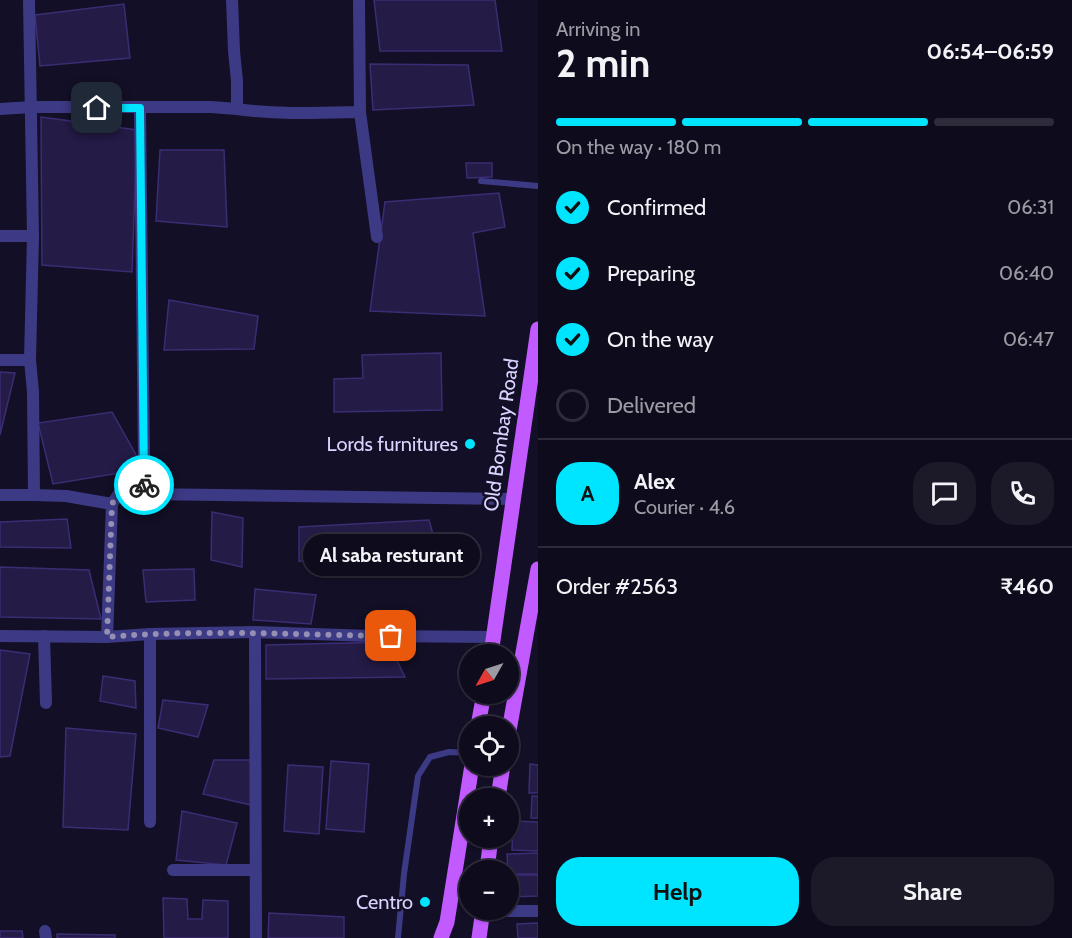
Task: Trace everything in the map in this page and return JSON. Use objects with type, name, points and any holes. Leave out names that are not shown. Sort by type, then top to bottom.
[{"type":"main road","name":"Old Bombay Road","points":[[493,644],[538,329]]},
{"type":"main road","points":[[512,716],[537,585],[538,569]]},
{"type":"main road","points":[[445,933],[470,776]]},
{"type":"main road","points":[[479,938],[482,920]]},
{"type":"street","points":[[29,0],[33,236],[30,360],[33,392],[34,495]]},
{"type":"street","points":[[231,0],[237,109]]},
{"type":"street","points":[[359,0],[360,112],[377,237]]},
{"type":"street","points":[[0,109],[211,107],[292,113],[360,112]]},
{"type":"street","points":[[140,108],[143,494]]},
{"type":"street","points":[[0,236],[33,236]]},
{"type":"street","points":[[0,360],[30,360]]},
{"type":"street","points":[[0,495],[66,496],[112,504]]},
{"type":"street","points":[[107,637],[112,504],[118,495],[513,499]]},
{"type":"street","points":[[0,636],[107,637],[150,633],[255,632],[494,637]]},
{"type":"street","points":[[255,632],[256,938]]},
{"type":"street","points":[[150,633],[150,822]]},
{"type":"street","points":[[44,636],[46,702]]},
{"type":"street","points":[[173,870],[255,870]]},
{"type":"street","points":[[519,911],[538,911]]},
{"type":"lane","points":[[481,181],[538,186]]},
{"type":"lane","points":[[398,938],[418,776],[430,757],[449,752],[459,752]]},
{"type":"building","points":[[374,0],[495,0],[502,51],[380,51]]},
{"type":"building","points":[[124,4],[130,58],[40,66],[35,15]]},
{"type":"building","points":[[370,64],[468,65],[474,105],[373,110]]},
{"type":"building","points":[[41,117],[137,130],[132,272],[42,265]]},
{"type":"building","points":[[160,150],[224,150],[227,227],[156,221]]},
{"type":"building","points":[[466,163],[492,163],[492,177],[467,178]]},
{"type":"building","points":[[499,193],[505,227],[473,233],[485,316],[370,311],[385,202]]},
{"type":"building","points":[[169,300],[258,316],[254,349],[164,350]]},
{"type":"building","points":[[441,353],[442,410],[334,412],[334,379],[363,378],[362,355]]},
{"type":"building","points":[[0,372],[15,373],[0,435]]},
{"type":"building","points":[[112,412],[144,469],[53,484],[38,423]]},
{"type":"building","points":[[212,512],[243,518],[242,567],[211,560]]},
{"type":"building","points":[[67,519],[71,548],[0,547],[0,522]]},
{"type":"building","points":[[429,520],[442,567],[299,561],[299,527]]},
{"type":"building","points":[[0,567],[89,570],[101,619],[0,617]]},
{"type":"building","points":[[194,569],[195,600],[146,602],[143,570]]},
{"type":"building","points":[[255,589],[316,595],[311,624],[253,620]]},
{"type":"building","points":[[388,642],[405,677],[266,679],[266,645]]},
{"type":"building","points":[[0,650],[30,654],[10,756],[0,757]]},
{"type":"building","points":[[103,676],[135,681],[136,708],[100,701]]},
{"type":"building","points":[[163,700],[208,705],[198,737],[158,728]]},
{"type":"building","points":[[66,728],[136,734],[128,830],[63,827]]},
{"type":"building","points":[[214,760],[255,760],[251,805],[203,794]]},
{"type":"building","points":[[331,761],[369,764],[364,832],[326,829]]},
{"type":"building","points":[[530,764],[538,765],[538,793],[529,793]]},
{"type":"building","points":[[288,765],[323,767],[319,834],[284,831]]},
{"type":"building","points":[[532,796],[538,796],[538,818],[531,818]]},
{"type":"building","points":[[182,811],[237,823],[226,865],[176,860]]},
{"type":"building","points":[[519,821],[538,822],[538,851],[512,850],[512,848],[519,848]]},
{"type":"building","points":[[538,853],[538,874],[519,874],[519,860],[507,860],[507,854]]},
{"type":"building","points":[[519,875],[538,875],[538,896],[519,897]]},
{"type":"building","points":[[163,898],[187,899],[188,919],[202,919],[203,900],[228,901],[228,938],[164,938]]},
{"type":"building","points":[[269,913],[344,917],[344,938],[268,938]]},
{"type":"building","points":[[538,923],[538,938],[518,938],[517,924]]},
{"type":"building","points":[[0,931],[22,931],[23,938],[0,938]]},
{"type":"building","points":[[57,934],[115,935],[115,938],[57,938]]},
{"type":"way so far","points":[[144,485],[143,494],[118,495],[112,504],[107,637],[150,633],[255,632],[391,636]]},
{"type":"place","name":"Lords furnitures","points":[[470,444]]},
{"type":"place","name":"Al saba resturant","points":[[391,636]]},
{"type":"place","name":"Centro","points":[[425,902]]},
{"type":"route","points":[[97,108],[140,108],[144,485]]}]
